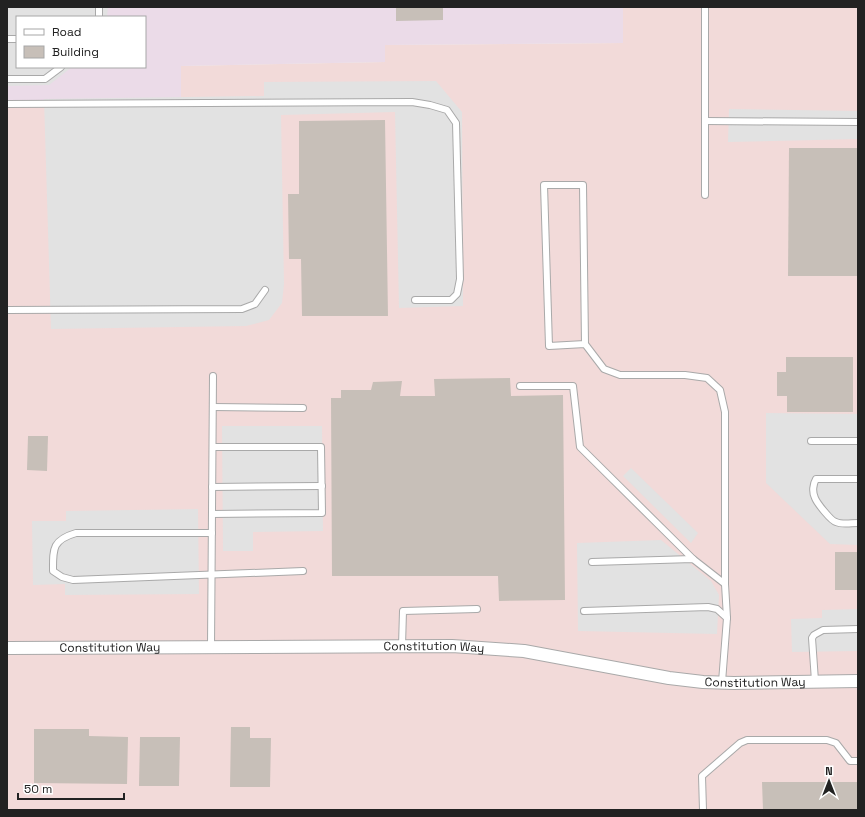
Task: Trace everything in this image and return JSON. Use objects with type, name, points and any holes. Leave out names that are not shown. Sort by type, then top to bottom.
[{"type":"street","name":"Constitution Way","points":[[7,648],[452,646],[524,650],[669,678],[703,682],[858,681]]},
{"type":"lane","points":[[705,7],[705,195]]},
{"type":"lane","points":[[7,79],[45,79],[60,68]]},
{"type":"lane","points":[[7,104],[412,102],[448,110],[456,123],[460,280],[457,294],[451,300],[415,300]]},
{"type":"lane","points":[[705,121],[858,122]]},
{"type":"lane","points":[[585,344],[548,346],[544,185],[583,185],[585,344],[604,368],[620,375],[685,375],[707,378],[720,390],[725,412],[725,584],[727,618],[722,682]]},
{"type":"lane","points":[[7,310],[242,309],[255,304],[265,290]]},
{"type":"lane","points":[[210,647],[213,376]]},
{"type":"lane","points":[[520,386],[573,386],[580,447],[693,559],[725,584]]},
{"type":"lane","points":[[213,407],[303,408]]},
{"type":"lane","points":[[811,441],[858,441]]},
{"type":"lane","points":[[212,447],[321,446],[322,486],[322,513],[212,514]]},
{"type":"lane","points":[[858,479],[816,479],[813,491],[814,497],[834,522],[858,523]]},
{"type":"lane","points":[[212,487],[322,486]]},
{"type":"lane","points":[[212,533],[76,533],[64,536],[53,549],[53,571],[62,577],[73,580],[304,571]]},
{"type":"lane","points":[[592,562],[693,559]]},
{"type":"lane","points":[[584,611],[708,607],[717,609],[727,618]]},
{"type":"lane","points":[[402,646],[403,611],[477,609]]},
{"type":"lane","points":[[815,681],[812,638],[814,635],[823,630],[858,628]]},
{"type":"lane","points":[[703,810],[702,776],[740,743],[747,740],[827,740],[836,743],[850,761],[858,761]]},
{"type":"shaded area","points":[[7,7],[623,7],[623,43],[385,45],[385,62],[181,66],[181,102],[7,102]]},
{"type":"shaded area","points":[[7,7],[108,7],[107,16],[16,16],[16,68],[71,68],[49,85],[7,86]]},
{"type":"shaded area","points":[[623,7],[858,7],[858,810],[7,810],[7,102],[181,101],[181,66],[385,62],[385,45],[623,43]]},
{"type":"shaded area","points":[[436,81],[462,112],[463,306],[399,308],[395,112],[281,115],[284,284],[282,303],[269,320],[246,326],[51,329],[44,99],[264,96],[264,82]]},
{"type":"shaded area","points":[[729,109],[858,111],[858,139],[728,142]]},
{"type":"shaded area","points":[[766,413],[858,414],[858,545],[830,544],[766,483]]},
{"type":"shaded area","points":[[222,426],[322,426],[323,531],[253,532],[253,551],[223,551]]},
{"type":"shaded area","points":[[631,468],[698,533],[691,543],[623,476]]},
{"type":"shaded area","points":[[198,509],[199,594],[65,595],[65,584],[33,585],[32,521],[66,521],[66,511]]},
{"type":"shaded area","points":[[661,540],[711,581],[719,595],[717,634],[578,631],[577,543]]},
{"type":"shaded area","points":[[858,609],[858,651],[792,652],[791,619],[822,618],[822,610]]},
{"type":"building","points":[[396,7],[443,7],[443,20],[396,21]]},
{"type":"building","points":[[385,120],[388,316],[302,316],[301,259],[289,259],[288,194],[299,194],[299,121]]},
{"type":"building","points":[[789,148],[858,148],[858,276],[788,276]]},
{"type":"building","points":[[786,357],[853,357],[853,412],[787,412],[787,396],[777,396],[777,372],[786,372]]},
{"type":"building","points":[[510,378],[511,396],[563,395],[565,600],[499,601],[498,576],[332,576],[331,398],[341,398],[341,390],[371,390],[373,382],[402,381],[400,396],[435,396],[434,379]]},
{"type":"building","points":[[28,436],[48,436],[47,471],[27,470]]},
{"type":"building","points":[[835,552],[858,552],[858,590],[835,590]]},
{"type":"building","points":[[231,727],[250,727],[250,738],[271,738],[270,787],[230,787]]},
{"type":"building","points":[[34,729],[89,729],[89,736],[128,737],[127,784],[34,783]]},
{"type":"building","points":[[140,737],[180,737],[179,786],[139,786]]},
{"type":"building","points":[[762,782],[858,782],[858,810],[763,810]]}]
